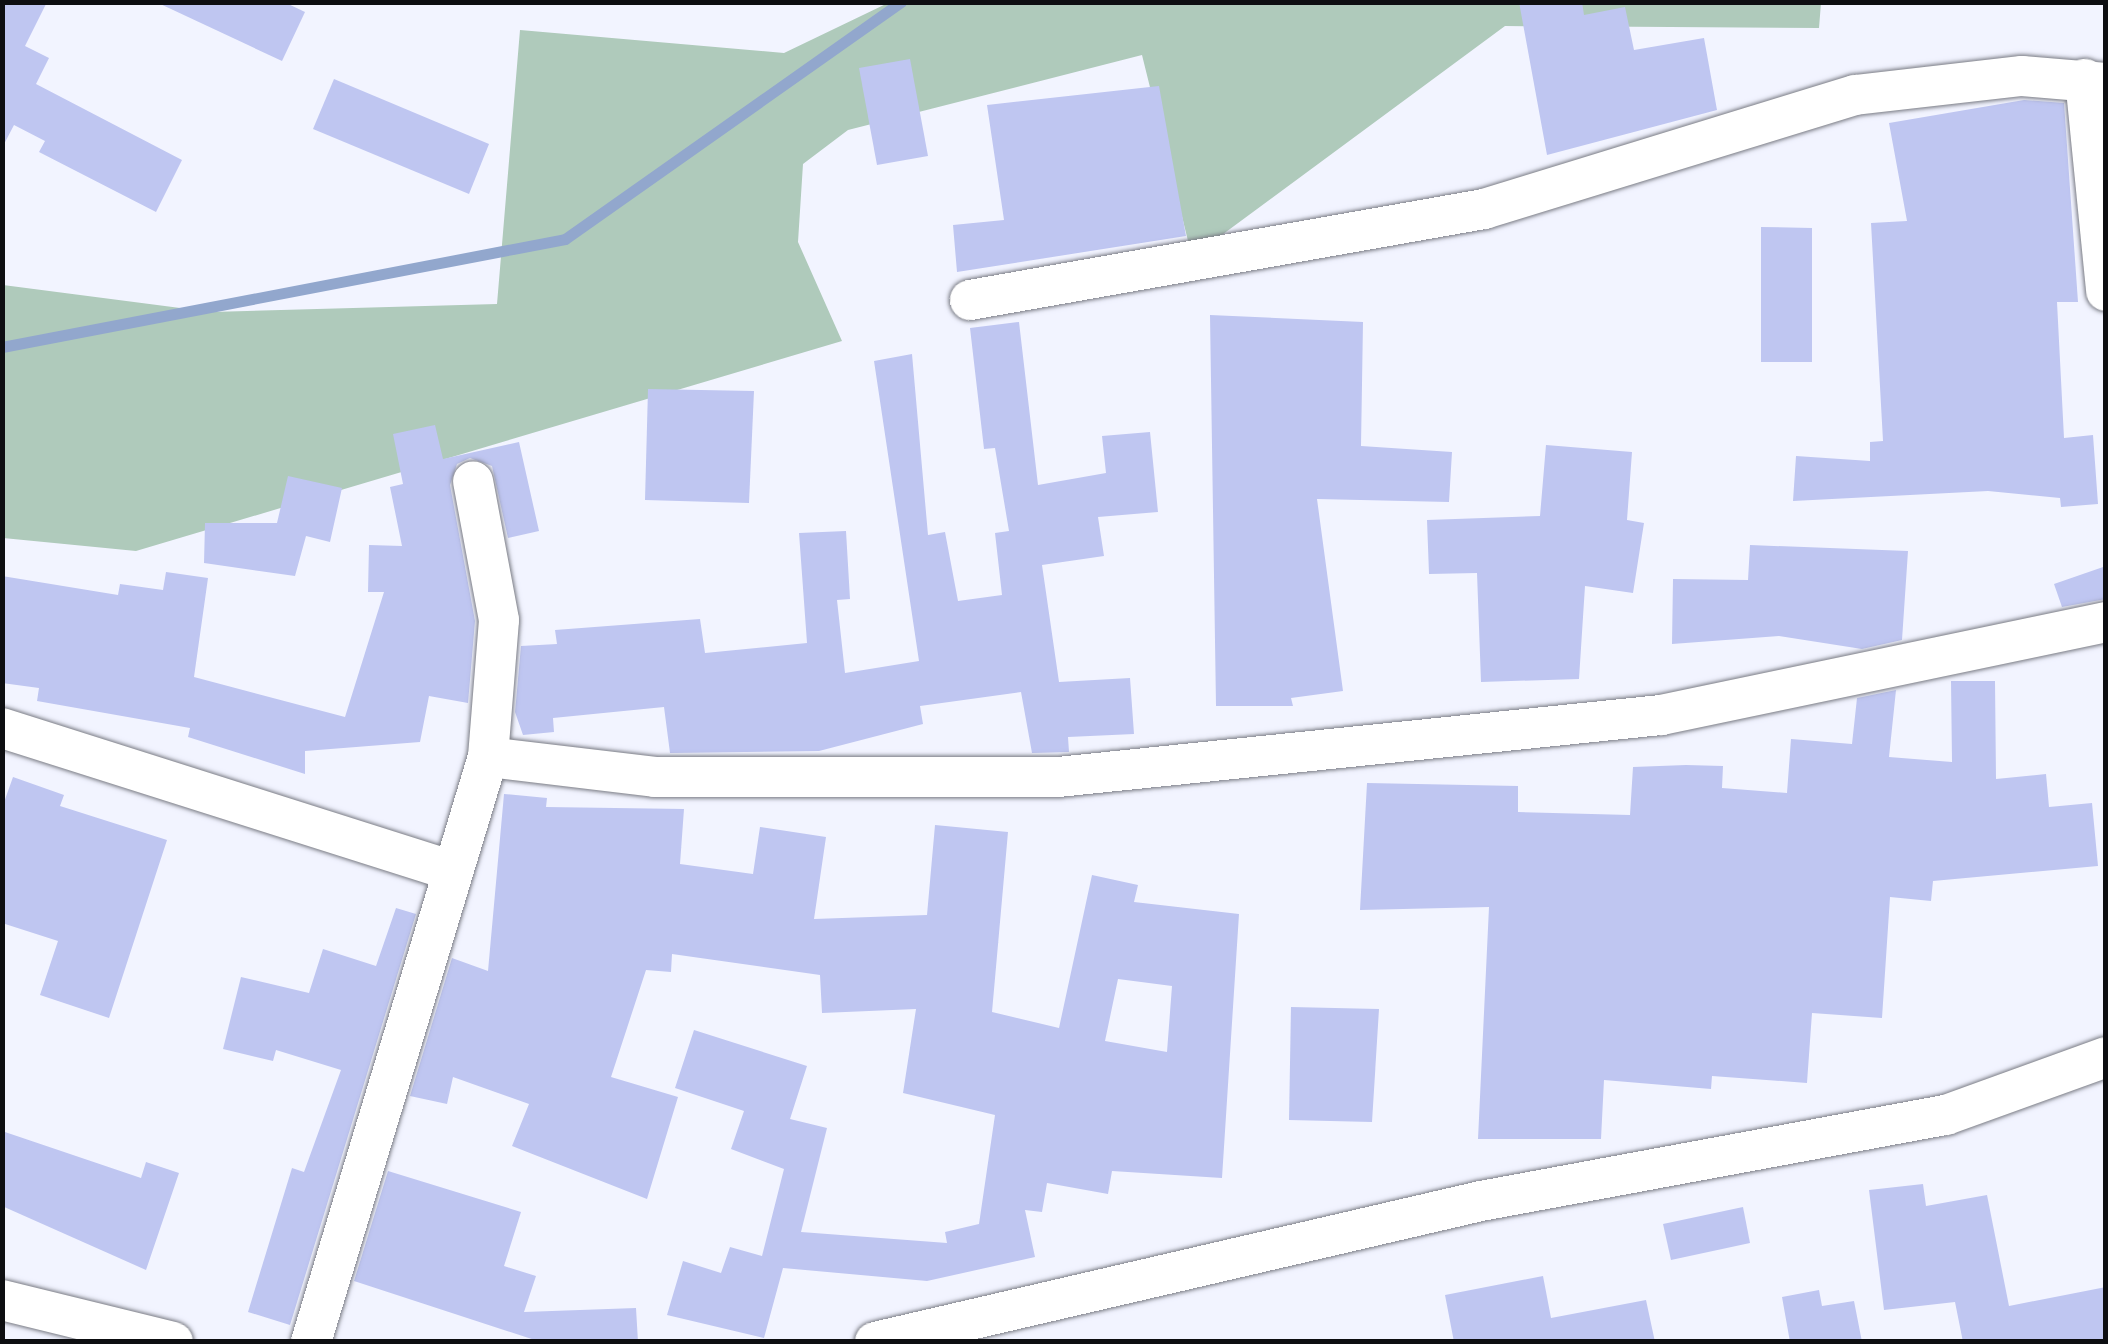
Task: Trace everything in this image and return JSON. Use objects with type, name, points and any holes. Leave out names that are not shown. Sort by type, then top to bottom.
[{"type":"street","points":[[970,300],[1484,209],[1855,95],[2022,76],[2095,81],[2106,291]]},
{"type":"street","points":[[311,1342],[488,757],[499,620],[474,482]]},
{"type":"street","points":[[488,757],[655,777],[1058,777],[1661,715],[2106,622]]},
{"type":"street","points":[[2,728],[452,871]]},
{"type":"street","points":[[875,1342],[1481,1200],[1946,1115],[2106,1057]]},
{"type":"street","points":[[2,1300],[173,1342]]},
{"type":"green space","points":[[888,3],[1821,3],[1819,28],[1505,26],[1192,257],[1142,55],[848,130],[803,164],[798,242],[842,341],[136,551],[3,538],[3,285],[211,312],[497,304],[520,30],[784,53]]},
{"type":"building","points":[[2,2],[47,2],[25,46],[49,58],[36,84],[182,160],[156,212],[39,152],[45,141],[14,125],[2,148]]},
{"type":"building","points":[[156,2],[284,2],[305,12],[282,61]]},
{"type":"building","points":[[1519,2],[1582,2],[1584,15],[1625,7],[1634,50],[1704,38],[1717,110],[1547,155]]},
{"type":"building","points":[[910,59],[928,156],[877,165],[859,68]]},
{"type":"building","points":[[334,79],[489,144],[469,194],[313,129]]},
{"type":"building","points":[[1159,86],[1186,236],[957,272],[953,225],[1004,220],[987,105]]},
{"type":"building","points":[[2024,100],[2064,103],[2078,302],[2057,302],[2064,438],[2093,435],[2098,504],[2061,507],[2060,498],[1988,491],[1793,501],[1796,456],[1870,461],[1870,442],[1883,441],[1871,223],[1907,221],[1889,123]]},
{"type":"building","points":[[1761,227],[1812,228],[1812,362],[1761,362]]},
{"type":"building","points":[[1210,315],[1363,322],[1361,446],[1452,452],[1449,502],[1317,499],[1343,691],[1291,698],[1293,706],[1216,706]]},
{"type":"building","points":[[1019,322],[1038,485],[1106,473],[1102,436],[1150,432],[1158,512],[1098,517],[1104,556],[1042,565],[1059,682],[1130,678],[1134,734],[1068,737],[1069,752],[1032,753],[1021,692],[920,706],[923,724],[819,751],[670,753],[664,707],[553,718],[554,732],[523,735],[515,712],[521,646],[557,644],[555,630],[700,619],[705,653],[807,643],[799,533],[846,531],[850,599],[837,600],[845,673],[919,661],[874,361],[912,354],[928,535],[945,532],[958,601],[1002,595],[995,533],[1009,531],[995,448],[984,449],[970,328]]},
{"type":"building","points":[[648,389],[754,391],[749,503],[645,500]]},
{"type":"building","points":[[435,425],[443,459],[519,442],[539,531],[508,538],[492,466],[470,458],[457,464],[450,485],[475,621],[468,703],[429,696],[420,742],[305,751],[305,774],[188,737],[190,728],[37,701],[39,688],[2,683],[2,576],[118,595],[120,584],[163,590],[166,572],[208,578],[194,677],[345,717],[384,592],[368,592],[369,545],[402,546],[390,487],[403,484],[393,434]]},
{"type":"building","points":[[1546,445],[1632,452],[1627,520],[1644,523],[1633,593],[1585,586],[1579,679],[1481,682],[1477,573],[1429,574],[1427,520],[1540,516]]},
{"type":"building","points":[[288,476],[342,488],[330,542],[306,536],[295,576],[204,563],[205,523],[277,523]]},
{"type":"building","points":[[1750,545],[1908,551],[1902,640],[1862,649],[1779,636],[1672,644],[1673,579],[1748,580]]},
{"type":"building","points":[[2106,566],[2106,599],[2062,607],[2054,584]]},
{"type":"building","points":[[1951,681],[1995,681],[1996,779],[2046,774],[2049,807],[2092,803],[2098,866],[1933,881],[1931,901],[1890,897],[1882,1018],[1812,1013],[1807,1083],[1712,1076],[1711,1089],[1604,1080],[1601,1139],[1478,1139],[1489,907],[1360,910],[1367,783],[1518,786],[1518,812],[1630,815],[1633,767],[1723,766],[1722,788],[1787,793],[1791,739],[1852,744],[1857,698],[1896,690],[1889,757],[1952,762]]},
{"type":"building","points":[[13,777],[64,795],[60,806],[167,840],[109,1018],[40,995],[58,941],[2,923],[2,808]]},
{"type":"building","points":[[504,794],[547,798],[546,807],[684,809],[680,864],[753,874],[760,827],[826,837],[814,919],[927,915],[935,825],[1008,832],[992,1012],[1059,1028],[1092,875],[1138,885],[1134,902],[1239,914],[1222,1178],[1112,1171],[1108,1194],[1047,1183],[1042,1212],[1025,1210],[1035,1257],[927,1281],[783,1268],[764,1338],[667,1315],[683,1261],[721,1273],[730,1247],[762,1256],[784,1169],[731,1149],[744,1111],[675,1088],[694,1030],[807,1066],[790,1119],[827,1128],[801,1232],[947,1243],[945,1232],[979,1224],[995,1115],[903,1093],[916,1009],[822,1013],[820,975],[672,954],[671,972],[646,970],[611,1077],[678,1097],[647,1199],[512,1146],[529,1104],[453,1077],[447,1104],[410,1096],[452,958],[488,971]],"holes":[[[1118,979],[1172,986],[1167,1052],[1105,1041]]]},
{"type":"building","points":[[396,908],[416,914],[290,1325],[248,1312],[292,1168],[304,1172],[341,1070],[276,1050],[273,1061],[223,1049],[241,977],[309,993],[323,949],[376,966]]},
{"type":"building","points":[[1291,1007],[1379,1009],[1372,1122],[1289,1120]]},
{"type":"building","points":[[2,1131],[141,1178],[146,1162],[179,1173],[146,1270],[2,1206]]},
{"type":"building","points":[[388,1171],[521,1212],[504,1266],[536,1276],[524,1312],[636,1308],[638,1342],[541,1342],[354,1281]]},
{"type":"building","points":[[1923,1184],[1926,1206],[1987,1195],[2009,1306],[2106,1287],[2106,1342],[1963,1342],[1955,1302],[1884,1310],[1869,1190]]},
{"type":"building","points":[[1743,1207],[1750,1243],[1671,1260],[1663,1224]]},
{"type":"building","points":[[1543,1276],[1551,1318],[1646,1300],[1655,1342],[1454,1342],[1445,1295]]},
{"type":"building","points":[[1819,1290],[1822,1306],[1854,1301],[1862,1342],[1790,1342],[1782,1297]]},
{"type":"waterway","points":[[2,347],[565,239],[901,2]]}]
